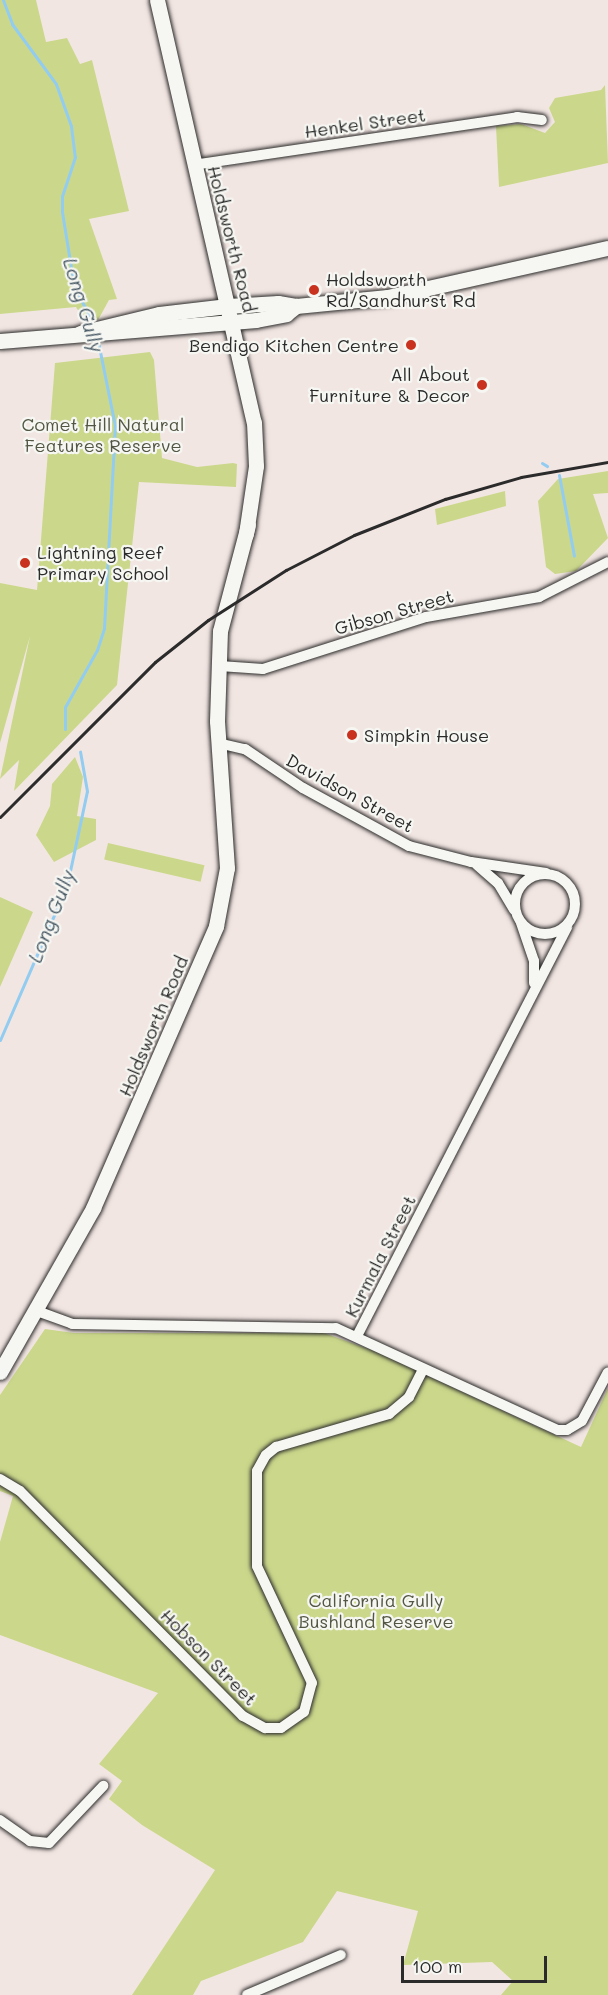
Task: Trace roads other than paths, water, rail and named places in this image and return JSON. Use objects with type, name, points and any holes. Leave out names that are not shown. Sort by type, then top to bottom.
[{"type":"main road","name":"Holdsworth Road","points":[[0,1372],[37,1311],[111,1171],[216,927],[227,868],[218,743],[220,666],[255,481],[256,439],[232,322],[193,165],[157,0]]},
{"type":"main road","points":[[93,331],[159,314],[228,306],[278,303],[296,306],[388,297],[608,248]]},
{"type":"main road","points":[[0,341],[93,331],[275,317],[296,306]]},
{"type":"street","name":"Henkel Street","points":[[193,165],[517,117],[542,120]]},
{"type":"street","name":"Gibson Street","points":[[220,666],[263,669],[426,616],[539,597],[608,562]]},
{"type":"street","name":"Davidson Street","points":[[218,743],[245,749],[303,788],[394,839],[471,862],[546,873]]},
{"type":"street","name":"Davidson Street","points":[[471,862],[492,877],[518,918]]},
{"type":"street","points":[[546,873],[557,874],[574,896],[573,915],[567,927],[543,934],[518,918],[519,890],[527,881],[546,873]]},
{"type":"street","name":"Kurmala Street","points":[[518,918],[536,971],[531,998]]},
{"type":"street","name":"Kurmala Street","points":[[37,1311],[72,1324],[312,1326],[336,1328],[357,1336],[567,927]]},
{"type":"street","points":[[357,1336],[558,1430],[575,1427],[582,1421],[608,1372]]},
{"type":"street","name":"Hobson Street","points":[[0,1479],[20,1491],[243,1716],[266,1728],[281,1728],[304,1712],[312,1683],[257,1566],[257,1471],[266,1455],[276,1447],[389,1414],[409,1397],[423,1368]]},
{"type":"street","points":[[0,1820],[30,1841],[49,1843],[103,1785]]},
{"type":"street","points":[[247,1995],[341,1955]]},
{"type":"waterway","name":"Long Gully","points":[[3,0],[12,24],[56,84],[71,126],[75,157],[62,196],[62,212],[74,286],[94,325]]},
{"type":"waterway","name":"Long Gully","points":[[65,729],[65,707],[97,650],[104,628],[115,426],[97,337]]},
{"type":"waterway","points":[[542,463],[547,466]]},
{"type":"waterway","points":[[559,475],[574,556]]},
{"type":"waterway","name":"Long Gully","points":[[0,1040],[67,885],[87,791],[80,752]]},
{"type":"railway","points":[[0,817],[155,662],[208,620],[286,570],[354,535],[445,499],[521,477],[608,462]]},
{"type":"place","name":"Holdsworth Rd/Sandhurst Rd","points":[[314,290]]},
{"type":"place","name":"Bendigo Kitchen Centre","points":[[411,345]]},
{"type":"place","name":"All About Furniture & Decor","points":[[482,385]]},
{"type":"place","name":"Lightning Reef Primary School","points":[[25,563]]},
{"type":"place","name":"Simpkin House","points":[[352,735]]},
{"type":"park label","name":"Comet Hill Natural Features Reserve","points":[[103,435]]},
{"type":"park label","name":"California Gully Bushland Reserve","points":[[376,1611]]}]
